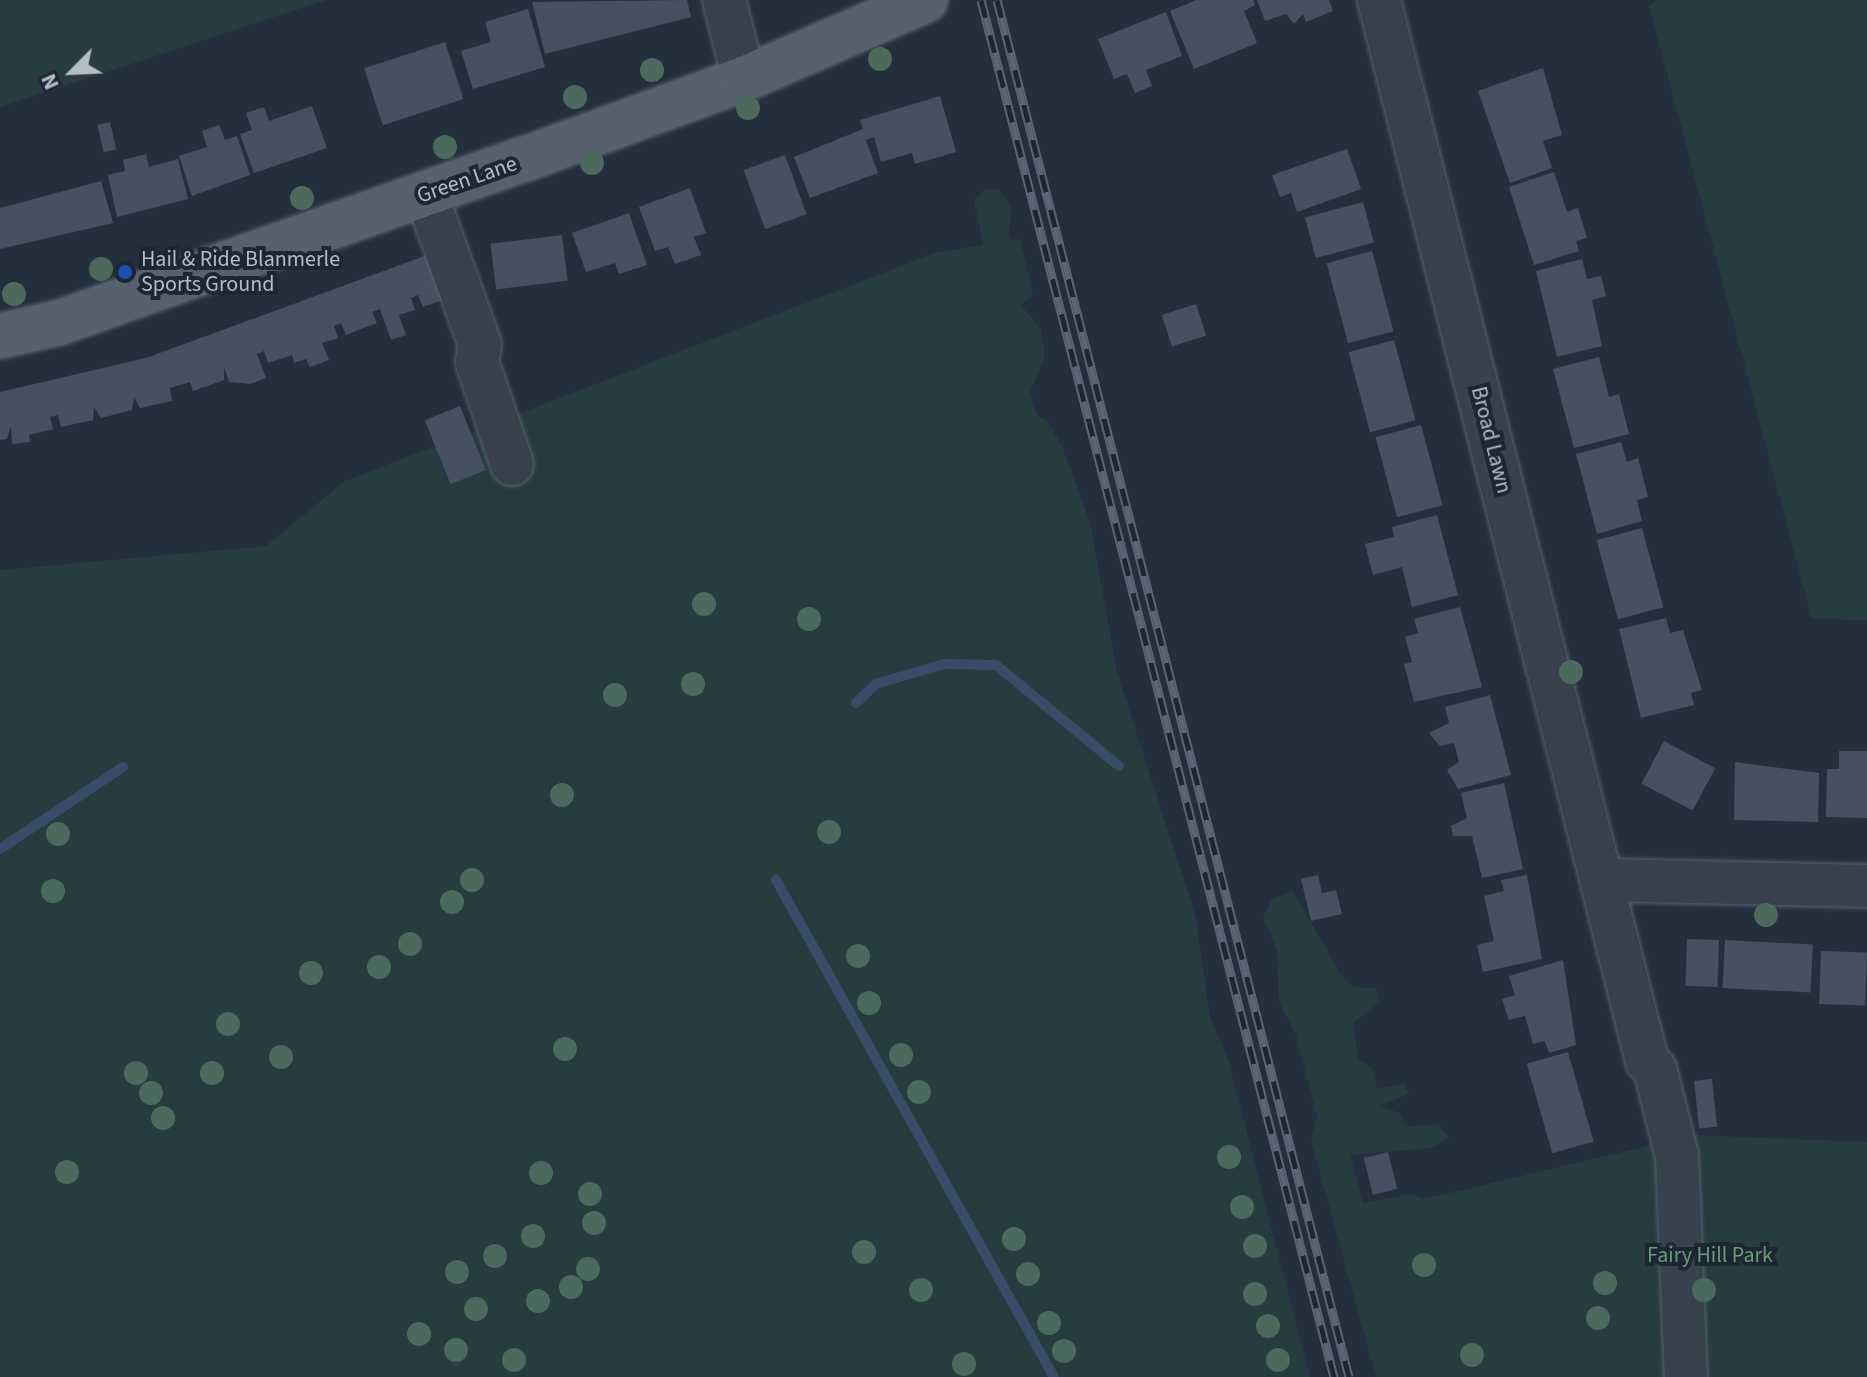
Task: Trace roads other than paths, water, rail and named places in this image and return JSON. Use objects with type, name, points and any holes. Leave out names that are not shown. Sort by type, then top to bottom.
[{"type":"main road","name":"Green Lane","points":[[0,336],[58,323],[744,79],[922,2]]},
{"type":"street","points":[[724,0],[744,79]]},
{"type":"street","name":"Broad Lawn","points":[[1379,0],[1647,1061],[1655,1069],[1677,1156],[1686,1377]]},
{"type":"street","points":[[426,194],[480,345],[477,362],[512,464]]},
{"type":"street","points":[[1603,880],[1867,886]]},
{"type":"waterway","points":[[856,703],[876,684],[944,664],[996,665],[1119,766]]},
{"type":"waterway","points":[[0,849],[123,767]]},
{"type":"waterway","points":[[776,880],[1054,1377]]},
{"type":"railway","points":[[981,0],[1334,1377]]},
{"type":"railway","points":[[997,0],[1349,1377]]},
{"type":"place","name":"Hail & Ride Blanmerle Sports Ground","points":[[125,272]]},
{"type":"park label","name":"Fairy Hill Park","points":[[1710,1256]]}]
